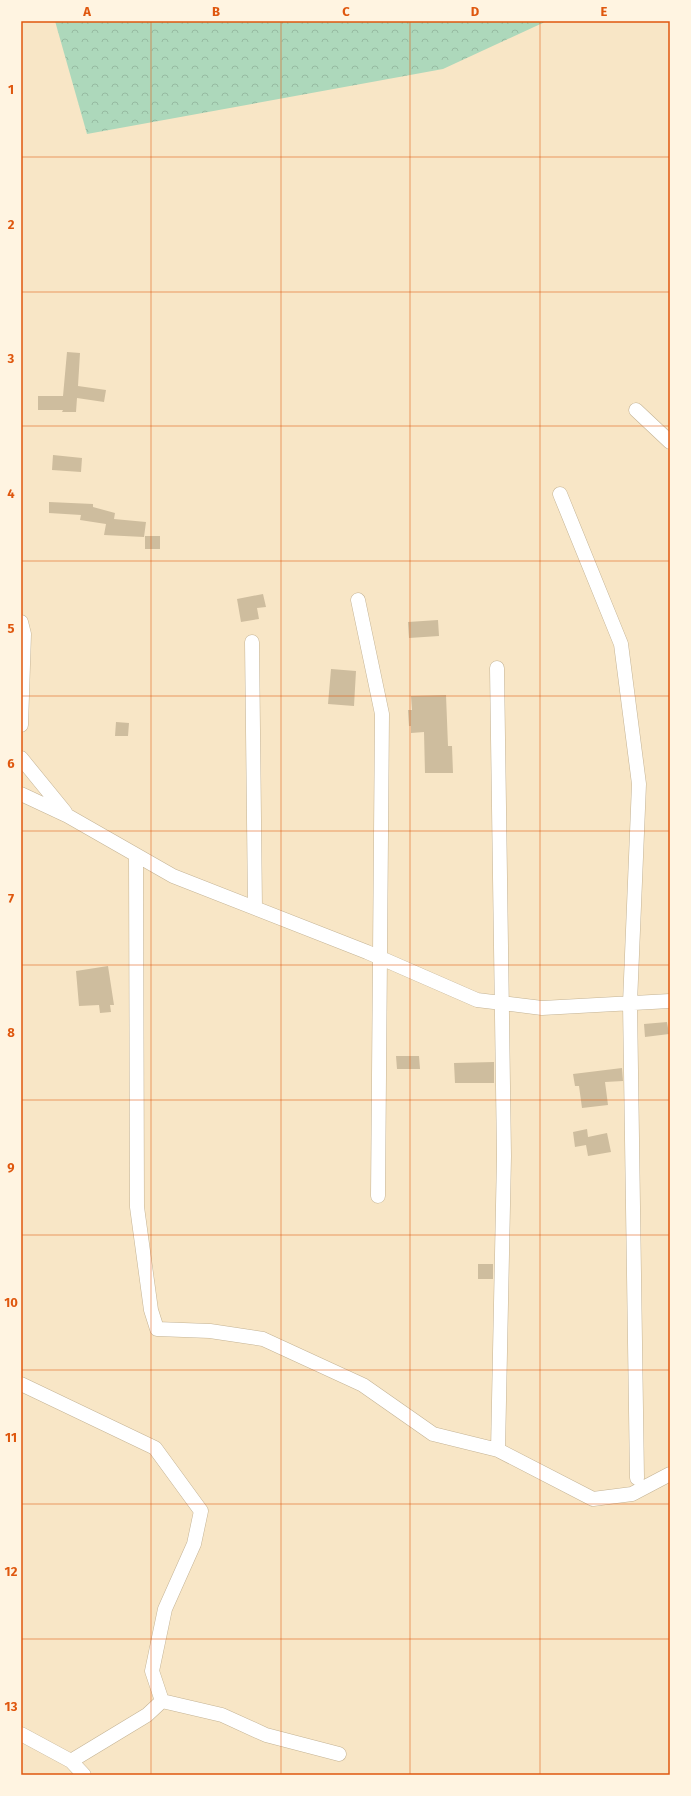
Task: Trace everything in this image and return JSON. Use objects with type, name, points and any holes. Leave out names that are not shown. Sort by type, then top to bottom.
[{"type":"street","points":[[636,410],[670,442]]},
{"type":"street","points":[[560,494],[621,644],[639,784],[630,1003],[637,1478]]},
{"type":"street","points":[[358,600],[382,714],[378,1196]]},
{"type":"street","points":[[21,622],[24,634],[21,725]]},
{"type":"street","points":[[252,642],[255,908]]},
{"type":"street","points":[[497,668],[504,1156],[498,1450]]},
{"type":"street","points":[[21,758],[68,816]]},
{"type":"street","points":[[21,794],[68,816],[173,876],[379,957],[477,1000],[542,1008],[670,1001]]},
{"type":"street","points":[[136,855],[138,1207],[151,1310],[156,1329],[210,1331],[263,1339],[363,1385],[433,1434],[498,1450],[593,1499],[632,1494],[670,1474]]},
{"type":"street","points":[[21,1384],[155,1448],[201,1511],[194,1544],[165,1609],[152,1671],[162,1702]]},
{"type":"street","points":[[162,1702],[222,1715],[266,1734],[338,1754]]},
{"type":"street","points":[[71,1761],[146,1715],[162,1702]]},
{"type":"street","points":[[21,1734],[71,1761],[84,1775]]},
{"type":"green space","points":[[55,21],[547,21],[443,69],[87,134]]},
{"type":"building","points":[[67,352],[80,353],[78,386],[106,390],[104,402],[77,398],[76,412],[62,412],[63,410],[38,410],[38,396],[63,396]]},
{"type":"building","points":[[53,455],[82,458],[81,472],[52,470]]},
{"type":"building","points":[[49,502],[93,504],[93,507],[115,513],[114,519],[146,522],[144,537],[104,535],[106,524],[80,520],[81,515],[49,513]]},
{"type":"building","points":[[145,536],[160,536],[160,549],[145,549]]},
{"type":"building","points":[[263,594],[266,607],[257,608],[259,619],[241,622],[237,599]]},
{"type":"building","points":[[438,620],[439,636],[409,638],[408,622]]},
{"type":"building","points":[[331,669],[356,671],[354,706],[328,704]]},
{"type":"building","points":[[446,695],[448,746],[452,746],[453,773],[425,773],[424,732],[411,733],[411,726],[409,726],[408,710],[412,710],[411,696]]},
{"type":"building","points":[[116,722],[129,723],[128,736],[115,736]]},
{"type":"building","points":[[108,966],[114,1005],[110,1005],[111,1012],[100,1013],[99,1005],[79,1006],[76,971]]},
{"type":"building","points":[[667,1022],[669,1034],[645,1037],[644,1024]]},
{"type":"building","points":[[396,1056],[419,1056],[420,1069],[397,1069]]},
{"type":"building","points":[[494,1062],[494,1083],[455,1083],[454,1063]]},
{"type":"building","points":[[622,1068],[623,1081],[605,1082],[608,1105],[582,1108],[579,1086],[575,1086],[573,1074]]},
{"type":"building","points":[[587,1129],[588,1137],[607,1133],[611,1152],[588,1156],[586,1145],[575,1147],[573,1132]]},
{"type":"building","points":[[478,1264],[493,1264],[493,1279],[478,1279]]}]
